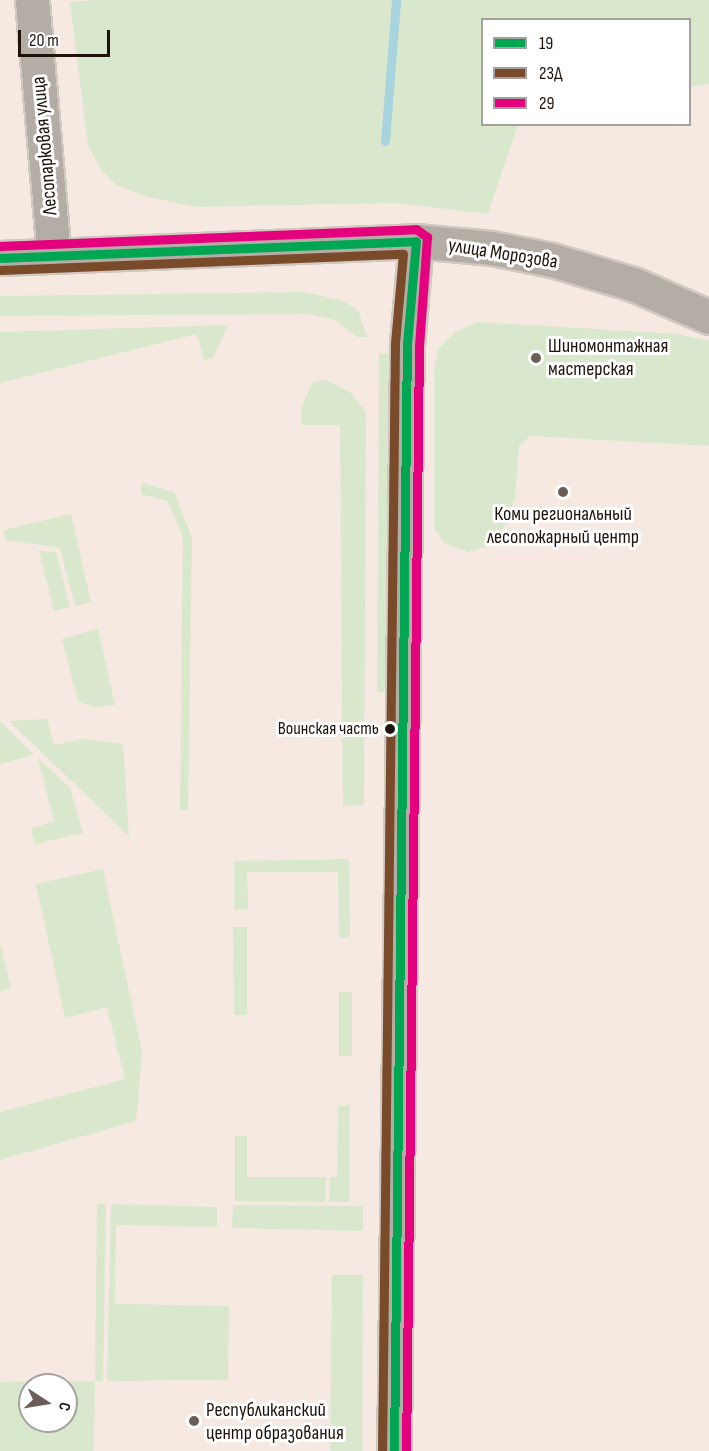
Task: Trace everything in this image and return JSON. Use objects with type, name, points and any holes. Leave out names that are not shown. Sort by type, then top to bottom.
[{"type":"street","name":"Лесопарковая улица","points":[[32,0],[54,255]]},
{"type":"street","name":"улица Морозова","points":[[0,258],[416,241],[491,248],[552,260],[633,284],[709,317]]},
{"type":"street","points":[[394,1451],[407,344],[416,241]]},
{"type":"green space","points":[[95,0],[709,0],[709,84],[691,87],[691,18],[481,18],[481,126],[518,126],[488,214],[397,203],[196,207],[144,196],[116,185],[101,170],[88,145],[70,2]]},
{"type":"green space","points":[[304,292],[343,301],[358,310],[367,337],[357,337],[335,320],[308,314],[0,316],[0,296]]},
{"type":"green space","points":[[478,322],[678,334],[709,341],[709,446],[530,436],[519,446],[515,498],[505,525],[491,545],[468,552],[444,543],[434,528],[434,370],[438,349],[455,332]]},
{"type":"green space","points":[[228,325],[213,358],[204,360],[197,334],[0,383],[0,332]]},
{"type":"green space","points":[[379,353],[398,354],[395,692],[377,692]]},
{"type":"green space","points":[[326,380],[350,392],[366,412],[364,805],[343,806],[340,425],[302,425],[302,406],[313,382]]},
{"type":"green space","points":[[142,483],[174,492],[192,537],[188,810],[180,810],[183,538],[168,501],[141,494]]},
{"type":"green space","points":[[71,514],[91,602],[75,606],[60,548],[6,540],[3,530]]},
{"type":"green space","points":[[39,551],[56,552],[70,607],[54,611]]},
{"type":"green space","points":[[98,629],[115,705],[93,707],[78,701],[62,639]]},
{"type":"green space","points":[[47,719],[54,745],[84,739],[123,744],[129,836],[9,721]]},
{"type":"green space","points":[[0,721],[34,755],[0,764]]},
{"type":"green space","points":[[38,758],[70,788],[83,833],[35,844],[31,828],[54,822]]},
{"type":"green space","points":[[349,859],[350,937],[339,938],[338,872],[247,872],[248,909],[234,910],[234,861]]},
{"type":"green space","points":[[103,869],[142,1052],[136,1121],[0,1160],[0,1112],[125,1079],[107,1007],[65,1018],[36,884]]},
{"type":"green space","points":[[233,927],[247,927],[247,1015],[234,1015]]},
{"type":"green space","points":[[0,943],[11,988],[0,991]]},
{"type":"green space","points":[[339,992],[352,992],[352,1056],[339,1056]]},
{"type":"green space","points":[[350,1105],[350,1202],[329,1202],[330,1177],[337,1177],[338,1106]]},
{"type":"green space","points":[[235,1136],[247,1136],[247,1177],[326,1177],[325,1202],[235,1201]]},
{"type":"green space","points":[[97,1204],[106,1204],[103,1381],[95,1381]]},
{"type":"green space","points":[[111,1204],[217,1207],[217,1227],[116,1225],[115,1304],[229,1306],[228,1380],[107,1381]]},
{"type":"green space","points":[[233,1205],[363,1206],[363,1231],[232,1228]]},
{"type":"green space","points":[[332,1275],[363,1275],[362,1451],[330,1451]]},
{"type":"green space","points":[[78,1381],[95,1381],[94,1451],[0,1451],[0,1382],[18,1382],[18,1433],[78,1433]]},
{"type":"waterway","points":[[385,141],[396,0]]},
{"type":"transit line","name":"29","points":[[0,246],[416,229],[427,237],[419,345],[406,1451]]},
{"type":"transit line","name":"19","points":[[0,258],[416,241]]},
{"type":"transit line","name":"19","points":[[394,1451],[407,344],[416,241]]},
{"type":"transit line","name":"23Д","points":[[0,270],[403,254],[395,344],[382,1451]]},
{"type":"place","name":"Шиномонтажная мастерская","points":[[536,358]]},
{"type":"place","name":"Коми региональный лесопожарный центр","points":[[563,492]]},
{"type":"place","name":"Воинская часть","points":[[390,729]]},
{"type":"place","name":"Республиканский центр образования","points":[[194,1421]]}]
